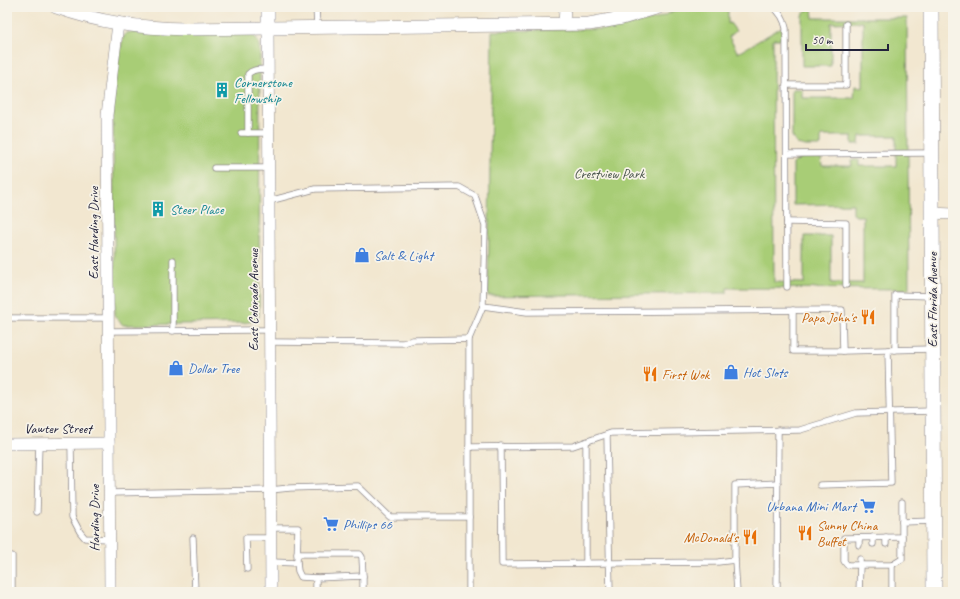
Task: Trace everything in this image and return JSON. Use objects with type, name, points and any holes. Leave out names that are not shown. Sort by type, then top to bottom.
[{"type":"main road","name":"East Florida Avenue","points":[[931,7],[934,592]]},
{"type":"street","points":[[56,7],[118,24],[148,28],[186,29],[590,24],[622,18],[652,8]]},
{"type":"street","name":"East Colorado Avenue","points":[[268,7],[271,592]]},
{"type":"street","points":[[564,25],[565,7]]},
{"type":"street","name":"East Harding Drive","points":[[109,443],[107,115],[118,24]]},
{"type":"street","points":[[931,213],[953,214]]},
{"type":"street","name":"Vawter Street","points":[[7,444],[109,443]]},
{"type":"street","name":"Harding Drive","points":[[109,443],[110,592]]},
{"type":"lane","points":[[316,7],[317,28]]},
{"type":"lane","points":[[773,7],[782,14],[785,20],[786,28],[787,287]]},
{"type":"lane","points":[[786,85],[846,85],[846,24]]},
{"type":"lane","points":[[248,134],[248,74],[253,70],[268,70]]},
{"type":"lane","points":[[241,134],[268,133]]},
{"type":"lane","points":[[787,154],[932,153]]},
{"type":"lane","points":[[214,168],[269,168]]},
{"type":"lane","points":[[269,201],[316,189],[459,187],[475,196],[485,225],[483,306],[469,339],[469,592]]},
{"type":"lane","points":[[787,222],[846,223],[846,285]]},
{"type":"lane","points":[[173,260],[173,331]]},
{"type":"lane","points":[[820,485],[891,483],[889,412],[895,295],[932,296]]},
{"type":"lane","points":[[483,306],[527,312],[842,310],[843,351]]},
{"type":"lane","points":[[793,310],[793,351],[932,350]]},
{"type":"lane","points":[[7,318],[108,318]]},
{"type":"lane","points":[[108,331],[269,330]]},
{"type":"lane","points":[[269,342],[403,343],[413,340],[469,339]]},
{"type":"lane","points":[[469,446],[573,446],[611,433],[800,430],[856,413],[932,411]]},
{"type":"lane","points":[[777,592],[778,430]]},
{"type":"lane","points":[[608,435],[610,592]]},
{"type":"lane","points":[[586,442],[586,563]]},
{"type":"lane","points":[[37,512],[39,443]]},
{"type":"lane","points":[[71,443],[72,517],[85,538],[109,539]]},
{"type":"lane","points":[[500,446],[502,564],[718,562],[736,560]]},
{"type":"lane","points":[[737,592],[736,485],[778,483]]},
{"type":"lane","points":[[109,493],[270,490],[358,486],[390,517],[469,517]]},
{"type":"lane","points":[[902,502],[902,522],[902,537],[902,559],[873,566],[860,562],[847,565],[844,561],[844,538],[902,537]]},
{"type":"lane","points":[[902,522],[933,521]]},
{"type":"lane","points":[[247,569],[246,538],[298,528],[297,563],[298,571],[302,576],[316,578],[363,576]]},
{"type":"lane","points":[[886,537],[886,544]]},
{"type":"lane","points":[[193,538],[195,592]]},
{"type":"lane","points":[[860,538],[860,545]]},
{"type":"lane","points":[[873,538],[873,544]]},
{"type":"lane","points":[[298,554],[360,554],[362,557],[364,592]]},
{"type":"lane","points":[[7,556],[12,556],[12,592]]},
{"type":"lane","points":[[873,559],[873,566]]},
{"type":"lane","points":[[271,562],[297,563]]},
{"type":"lane","points":[[859,592],[860,562]]},
{"type":"lane","points":[[888,563],[892,592]]},
{"type":"lane","points":[[316,578],[316,592]]},
{"type":"green space","name":"Crestview Park","points":[[683,7],[728,7],[728,24],[730,23],[736,31],[729,37],[738,53],[782,27],[782,39],[773,39],[774,282],[804,283],[804,236],[831,236],[831,283],[863,283],[863,216],[856,216],[853,214],[853,204],[793,205],[793,164],[796,161],[802,157],[821,157],[822,166],[852,166],[851,160],[859,160],[859,166],[896,166],[896,136],[860,136],[859,144],[852,144],[852,136],[821,136],[821,146],[806,146],[797,144],[792,136],[792,89],[802,89],[802,98],[854,98],[855,86],[863,87],[863,22],[831,23],[831,66],[802,66],[802,15],[809,9],[808,7],[812,7],[813,18],[907,18],[909,289],[727,288],[727,293],[488,296],[492,31],[611,29],[656,19]]},
{"type":"green space","points":[[126,33],[251,34],[258,41],[260,52],[259,316],[256,321],[243,323],[123,325],[115,317],[113,117],[115,76],[123,38]]},
{"type":"place","name":"Cornerstone Fellowship","points":[[222,90]]},
{"type":"place","name":"Steer Place","points":[[158,209]]},
{"type":"place","name":"Salt & Light","points":[[362,255]]},
{"type":"place","name":"Papa John's","points":[[868,317]]},
{"type":"place","name":"Dollar Tree","points":[[176,368]]},
{"type":"place","name":"Hot Slots","points":[[731,372]]},
{"type":"place","name":"First Wok","points":[[650,374]]},
{"type":"place","name":"Urbana Mini Mart","points":[[868,506]]},
{"type":"place","name":"Phillips 66","points":[[331,524]]},
{"type":"place","name":"Sunny China Buffet","points":[[805,533]]},
{"type":"place","name":"McDonald's","points":[[750,537]]}]
